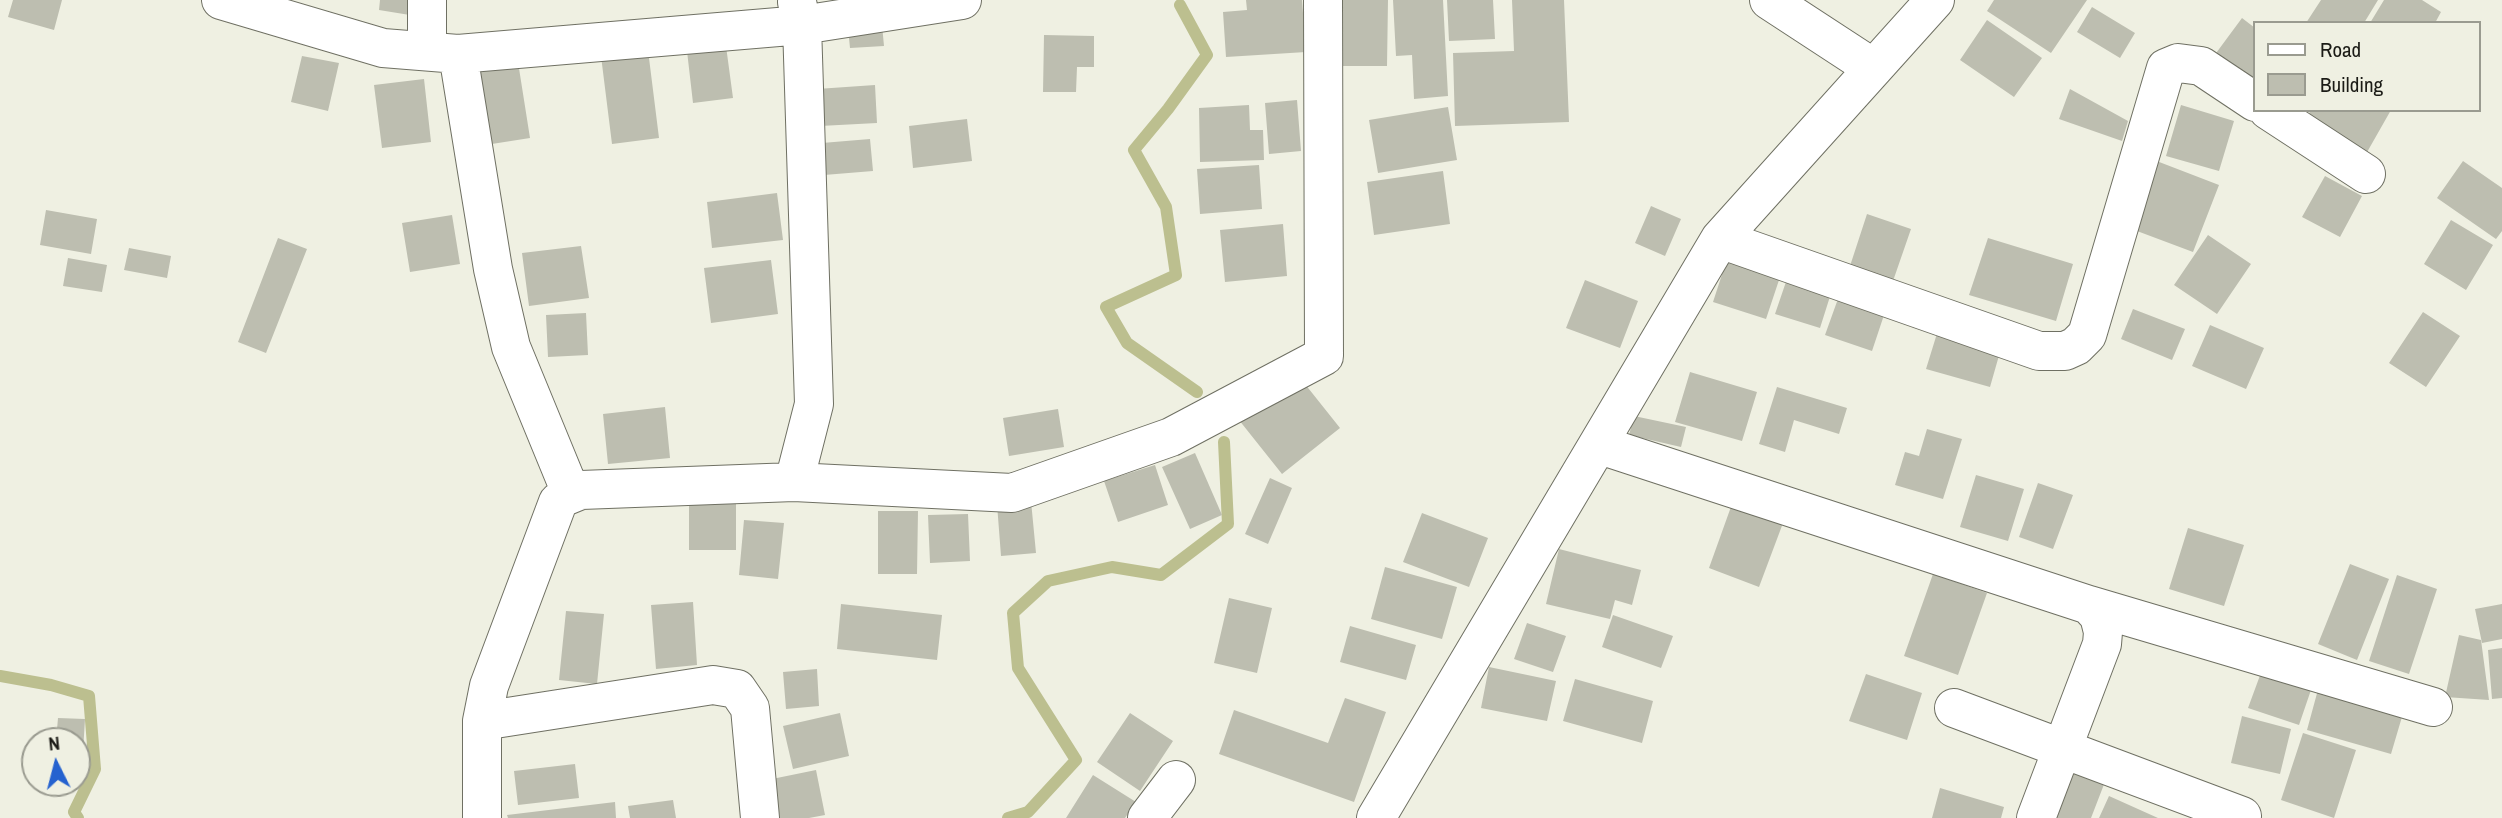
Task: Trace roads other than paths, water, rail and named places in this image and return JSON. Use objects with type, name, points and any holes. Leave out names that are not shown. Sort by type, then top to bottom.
[{"type":"street","points":[[221,0],[383,48],[442,52],[799,13],[962,0]]},
{"type":"street","points":[[427,0],[442,52],[511,347],[571,493]]},
{"type":"street","points":[[482,818],[482,721],[489,686],[558,502],[571,493],[581,490],[794,482],[1012,493],[1171,437],[1324,356],[1322,0]]},
{"type":"street","points":[[1769,0],[1873,68]]},
{"type":"street","points":[[1376,818],[1720,239],[1936,0]]},
{"type":"street","points":[[794,482],[814,404],[799,13]]},
{"type":"street","points":[[1720,239],[2039,351],[2065,351],[2076,346],[2087,335],[2166,68],[2178,63],[2201,66],[2254,101]]},
{"type":"street","points":[[2271,112],[2366,174]]},
{"type":"street","points":[[1600,445],[2089,605],[2433,707]]},
{"type":"street","points":[[2036,818],[2102,644],[2103,632],[2099,617],[2089,605]]},
{"type":"street","points":[[482,721],[713,685],[737,689],[750,708],[760,818]]},
{"type":"street","points":[[1954,708],[2242,816]]},
{"type":"street","points":[[1147,818],[1176,780]]},
{"type":"waterway","points":[[1180,5],[1207,55],[1134,150],[1166,207],[1176,275],[1106,307],[1127,343],[1197,392]]},
{"type":"waterway","points":[[1008,818],[1028,812],[1076,760],[1018,668],[1013,613],[1048,581],[1112,567],[1161,575],[1228,524],[1224,442]]},
{"type":"waterway","points":[[0,676],[51,685],[89,696],[95,769],[74,812],[78,818]]}]
